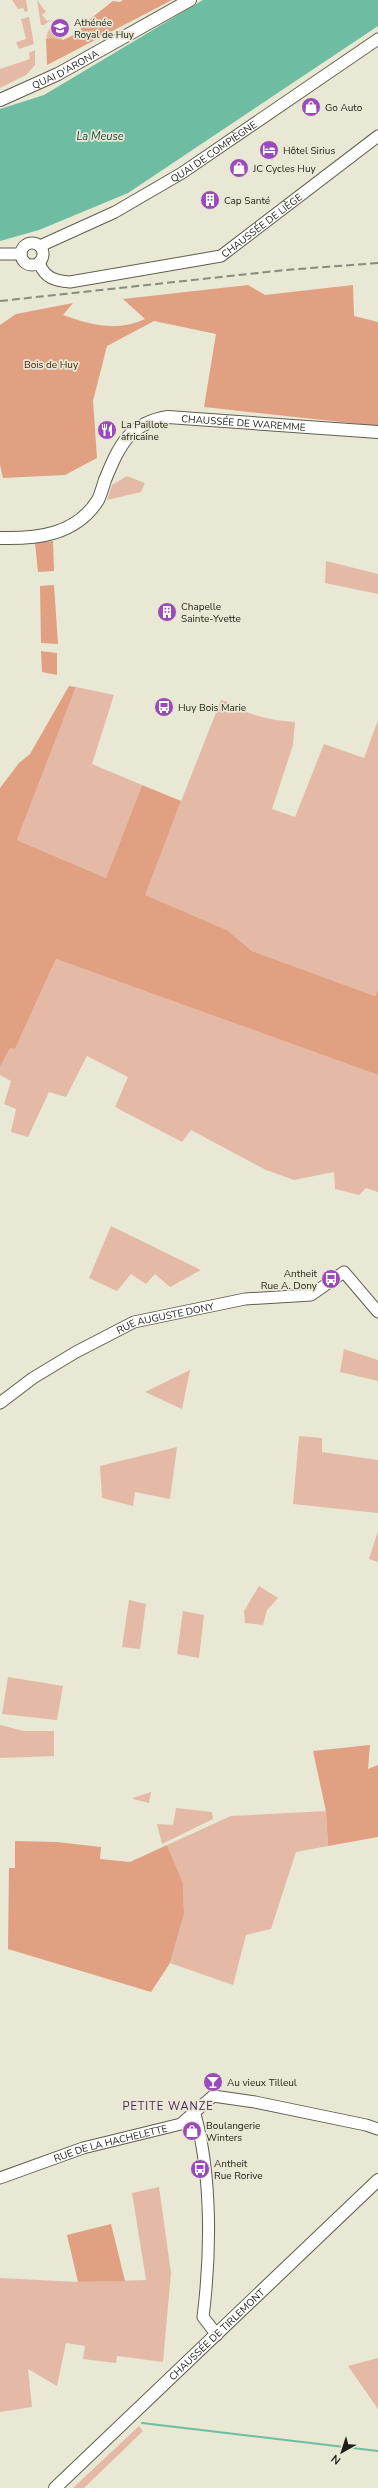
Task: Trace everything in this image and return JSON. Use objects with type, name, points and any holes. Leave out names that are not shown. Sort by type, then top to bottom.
[{"type":"main road","name":"QUAI D'ARONA","points":[[0,92],[46,72],[177,0]]},
{"type":"main road","name":"QUAI D'ARONA","points":[[0,100],[58,74],[190,0]]},
{"type":"main road","name":"CHAUSSÉE DE WAREMME","points":[[0,538],[44,536],[66,528],[80,520],[99,498],[115,458],[125,439],[131,432],[149,420],[168,417],[378,432]]},
{"type":"main road","name":"CHAUSSÉE DE TIRLEMONT","points":[[55,2488],[378,2180]]},
{"type":"street","name":"QUAI DE COMPIÈGNE","points":[[40,246],[115,212],[182,174],[378,39]]},
{"type":"street","name":"CHAUSSÉE DE LIÈGE","points":[[39,263],[50,278],[57,282],[70,282],[221,256],[378,136]]},
{"type":"street","points":[[36,244],[40,246],[43,255],[39,263],[30,265],[22,259],[21,254],[26,245],[36,244]]},
{"type":"street","points":[[0,254],[21,254]]},
{"type":"street","name":"RUE AUGUSTE DONY","points":[[0,1403],[33,1378],[76,1352],[134,1322],[245,1299],[311,1295],[344,1272],[378,1312]]},
{"type":"street","name":"RUE DE LA HACHELETTE","points":[[0,2178],[82,2148],[181,2124],[195,2114],[213,2096],[256,2102],[366,2125],[378,2129]]},
{"type":"street","points":[[195,2114],[201,2135],[209,2235],[203,2317],[217,2335]]},
{"type":"shaded area","points":[[12,0],[26,0],[28,11],[25,12],[23,8],[18,9]]},
{"type":"shaded area","points":[[37,0],[46,12],[42,15],[47,21],[52,19],[44,25],[41,25]]},
{"type":"shaded area","points":[[29,17],[34,44],[19,49],[16,42],[26,39],[21,19]]},
{"type":"shaded area","points":[[57,25],[54,28],[63,40],[53,38],[47,39],[50,28]]},
{"type":"shaded area","points":[[35,50],[35,65],[26,75],[0,88],[0,69],[30,59],[29,53]]},
{"type":"shaded area","points":[[127,476],[145,483],[141,492],[107,500],[112,485]]},
{"type":"shaded area","points":[[326,561],[378,574],[378,594],[325,583]]},
{"type":"shaded area","points":[[76,687],[114,695],[92,764],[142,785],[106,878],[17,840]]},
{"type":"shaded area","points":[[221,700],[258,716],[295,722],[293,745],[272,809],[295,817],[324,744],[364,758],[378,720],[378,990],[375,996],[252,951],[227,930],[144,895]]},
{"type":"shaded area","points":[[56,959],[378,1075],[378,1192],[366,1188],[359,1195],[335,1189],[334,1172],[294,1180],[266,1170],[191,1130],[182,1142],[115,1107],[128,1077],[87,1056],[66,1097],[49,1092],[28,1137],[11,1132],[16,1109],[4,1104],[11,1081],[0,1075],[0,1067],[10,1047],[15,1049]]},
{"type":"shaded area","points":[[111,1226],[201,1270],[170,1287],[155,1274],[146,1284],[131,1274],[117,1291],[89,1278]]},
{"type":"shaded area","points":[[344,1349],[378,1360],[378,1381],[340,1372]]},
{"type":"shaded area","points":[[190,1370],[182,1409],[145,1392]]},
{"type":"shaded area","points":[[299,1436],[322,1438],[322,1452],[378,1460],[378,1513],[293,1504]]},
{"type":"shaded area","points":[[177,1447],[170,1499],[135,1492],[133,1506],[102,1498],[100,1466]]},
{"type":"shaded area","points":[[378,1531],[378,1562],[369,1559]]},
{"type":"shaded area","points":[[259,1586],[278,1598],[267,1610],[263,1625],[245,1623],[244,1611]]},
{"type":"shaded area","points":[[129,1600],[146,1604],[140,1649],[122,1647]]},
{"type":"shaded area","points":[[183,1611],[204,1615],[199,1658],[177,1654]]},
{"type":"shaded area","points":[[8,1677],[63,1686],[57,1720],[2,1714]]},
{"type":"shaded area","points":[[0,1725],[24,1731],[54,1731],[54,1756],[0,1758]]},
{"type":"shaded area","points":[[151,1792],[149,1803],[133,1799],[133,1798]]},
{"type":"shaded area","points":[[176,1808],[212,1812],[213,1819],[162,1844],[157,1824],[173,1825]]},
{"type":"shaded area","points":[[326,1811],[328,1846],[296,1852],[271,1929],[246,1935],[233,1985],[170,1963],[184,1914],[183,1883],[167,1845],[231,1816]]},
{"type":"shaded area","points":[[159,2187],[171,2273],[163,2362],[117,2356],[116,2363],[83,2359],[85,2346],[66,2343],[57,2386],[28,2369],[32,2407],[0,2412],[0,2278],[78,2282],[146,2280],[132,2193]]},
{"type":"shaded area","points":[[378,2358],[378,2409],[348,2366]]},
{"type":"shaded area","points":[[139,2426],[143,2431],[84,2488],[73,2488]]},
{"type":"green space","points":[[123,0],[172,0],[47,65],[46,39],[52,38],[63,40],[82,31],[80,27],[113,1],[120,2]]},
{"type":"green space","name":"Bois de Huy","points":[[248,285],[265,295],[353,285],[354,316],[378,322],[378,426],[204,407],[216,334],[154,321],[107,346],[93,401],[97,458],[65,475],[3,478],[0,465],[0,325],[16,314],[73,303],[63,315],[84,322],[104,326],[124,325],[145,319],[123,299]]},
{"type":"green space","points":[[53,541],[54,571],[38,572],[35,543]]},
{"type":"green space","points":[[54,585],[58,644],[41,643],[40,586]]},
{"type":"green space","points":[[41,651],[57,653],[57,675],[42,672]]},
{"type":"green space","points":[[69,686],[76,687],[17,840],[106,878],[142,785],[181,801],[145,895],[227,930],[252,951],[375,996],[378,990],[378,1075],[56,959],[15,1049],[10,1048],[0,1067],[0,788],[19,763],[30,754]]},
{"type":"green space","points":[[370,1745],[368,1769],[378,1765],[378,1837],[328,1846],[326,1811],[313,1751]]},
{"type":"green space","points":[[15,1841],[57,1842],[101,1847],[100,1859],[130,1862],[167,1845],[183,1883],[184,1914],[170,1963],[151,1992],[8,1949],[9,1868],[15,1868]]},
{"type":"green space","points":[[111,2224],[125,2281],[78,2282],[67,2235]]},
{"type":"water","name":"La Meuse","points":[[203,0],[378,0],[378,26],[128,193],[39,230],[0,241],[0,109],[44,95]]},
{"type":"waterway","points":[[142,2423],[378,2451]]},
{"type":"railway","points":[[0,301],[285,270],[378,263]]},
{"type":"place","name":"Athénée Royal de Huy","points":[[60,28]]},
{"type":"place","name":"Go Auto","points":[[311,107]]},
{"type":"place","name":"Hôtel Sirius","points":[[269,150]]},
{"type":"place","name":"JC Cycles Huy","points":[[239,168]]},
{"type":"place","name":"Cap Santé","points":[[210,200]]},
{"type":"place","name":"La Paillote africaine","points":[[107,430]]},
{"type":"place","name":"Chapelle Sainte-Yvette","points":[[167,612]]},
{"type":"place","name":"Huy Bois Marie","points":[[164,707]]},
{"type":"place","name":"Antheit Rue A. Dony","points":[[331,1279]]},
{"type":"place","name":"Au vieux Tilleul","points":[[213,2082]]},
{"type":"place","name":"Boulangerie Winters","points":[[192,2131]]},
{"type":"place","name":"Antheit Rue Rorive","points":[[200,2169]]},
{"type":"district","name":"PETITE WANZE","points":[[168,2106]]}]
